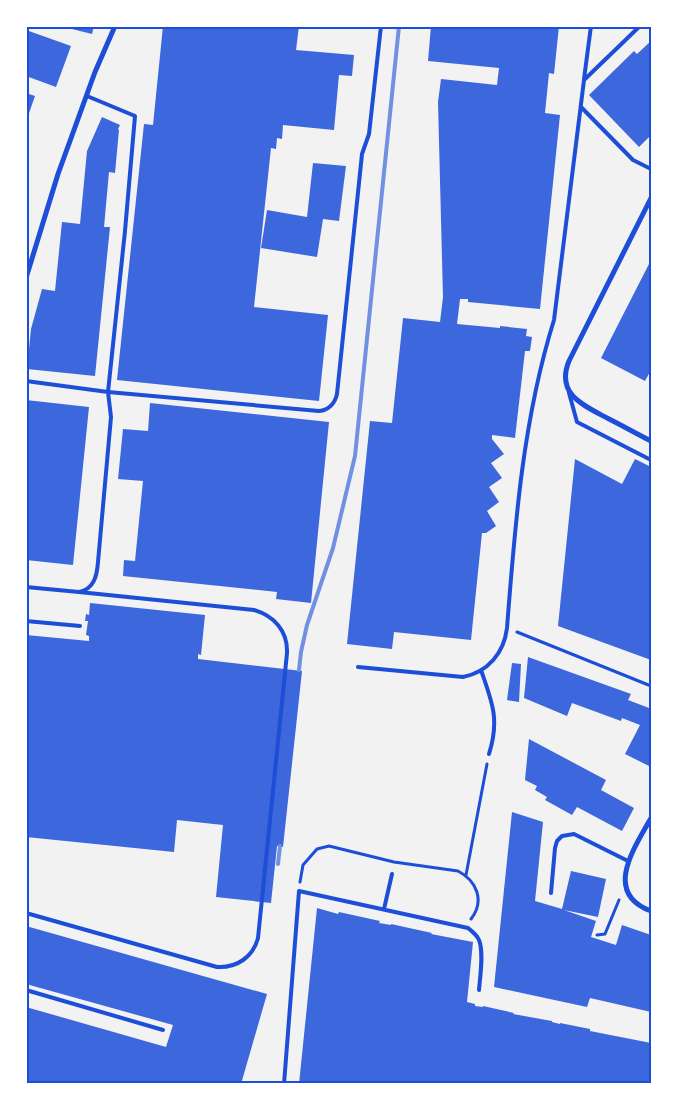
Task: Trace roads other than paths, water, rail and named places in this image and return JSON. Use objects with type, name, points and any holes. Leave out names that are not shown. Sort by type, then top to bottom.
[{"type":"street","points":[[27,274],[55,182],[115,26]]},
{"type":"street","points":[[651,198],[568,363],[565,375],[571,395],[581,404],[651,441]]},
{"type":"street","points":[[651,818],[628,861],[624,876],[628,891],[636,903],[651,911]]},
{"type":"lane","points":[[26,381],[108,392],[319,410],[326,409],[335,402],[338,394],[362,154],[369,134],[381,26]]},
{"type":"lane","points":[[358,667],[463,677],[481,670],[497,656],[503,647],[507,628],[525,442],[545,348],[554,320],[591,26]]},
{"type":"lane","points":[[584,80],[640,26]]},
{"type":"lane","points":[[79,592],[89,588],[97,575],[111,418],[108,392],[135,116],[87,96]]},
{"type":"lane","points":[[581,107],[633,160],[651,169]]},
{"type":"lane","points":[[567,386],[577,422],[651,460]]},
{"type":"lane","points":[[26,586],[254,610],[271,617],[281,628],[286,640],[287,653],[258,938],[253,951],[244,960],[230,967],[217,967],[26,912]]},
{"type":"lane","points":[[26,621],[80,626]]},
{"type":"lane","points":[[481,670],[494,707],[495,723],[489,754]]},
{"type":"lane","points":[[551,893],[555,848],[557,840],[562,836],[574,834],[628,861]]},
{"type":"lane","points":[[384,909],[392,874]]},
{"type":"lane","points":[[284,1084],[299,891],[468,928],[480,941],[479,990]]},
{"type":"lane","points":[[26,990],[163,1030]]},
{"type":"railway","points":[[299,670],[307,625],[333,548],[355,456],[399,26]]},
{"type":"railway","points":[[278,864],[280,846]]}]
